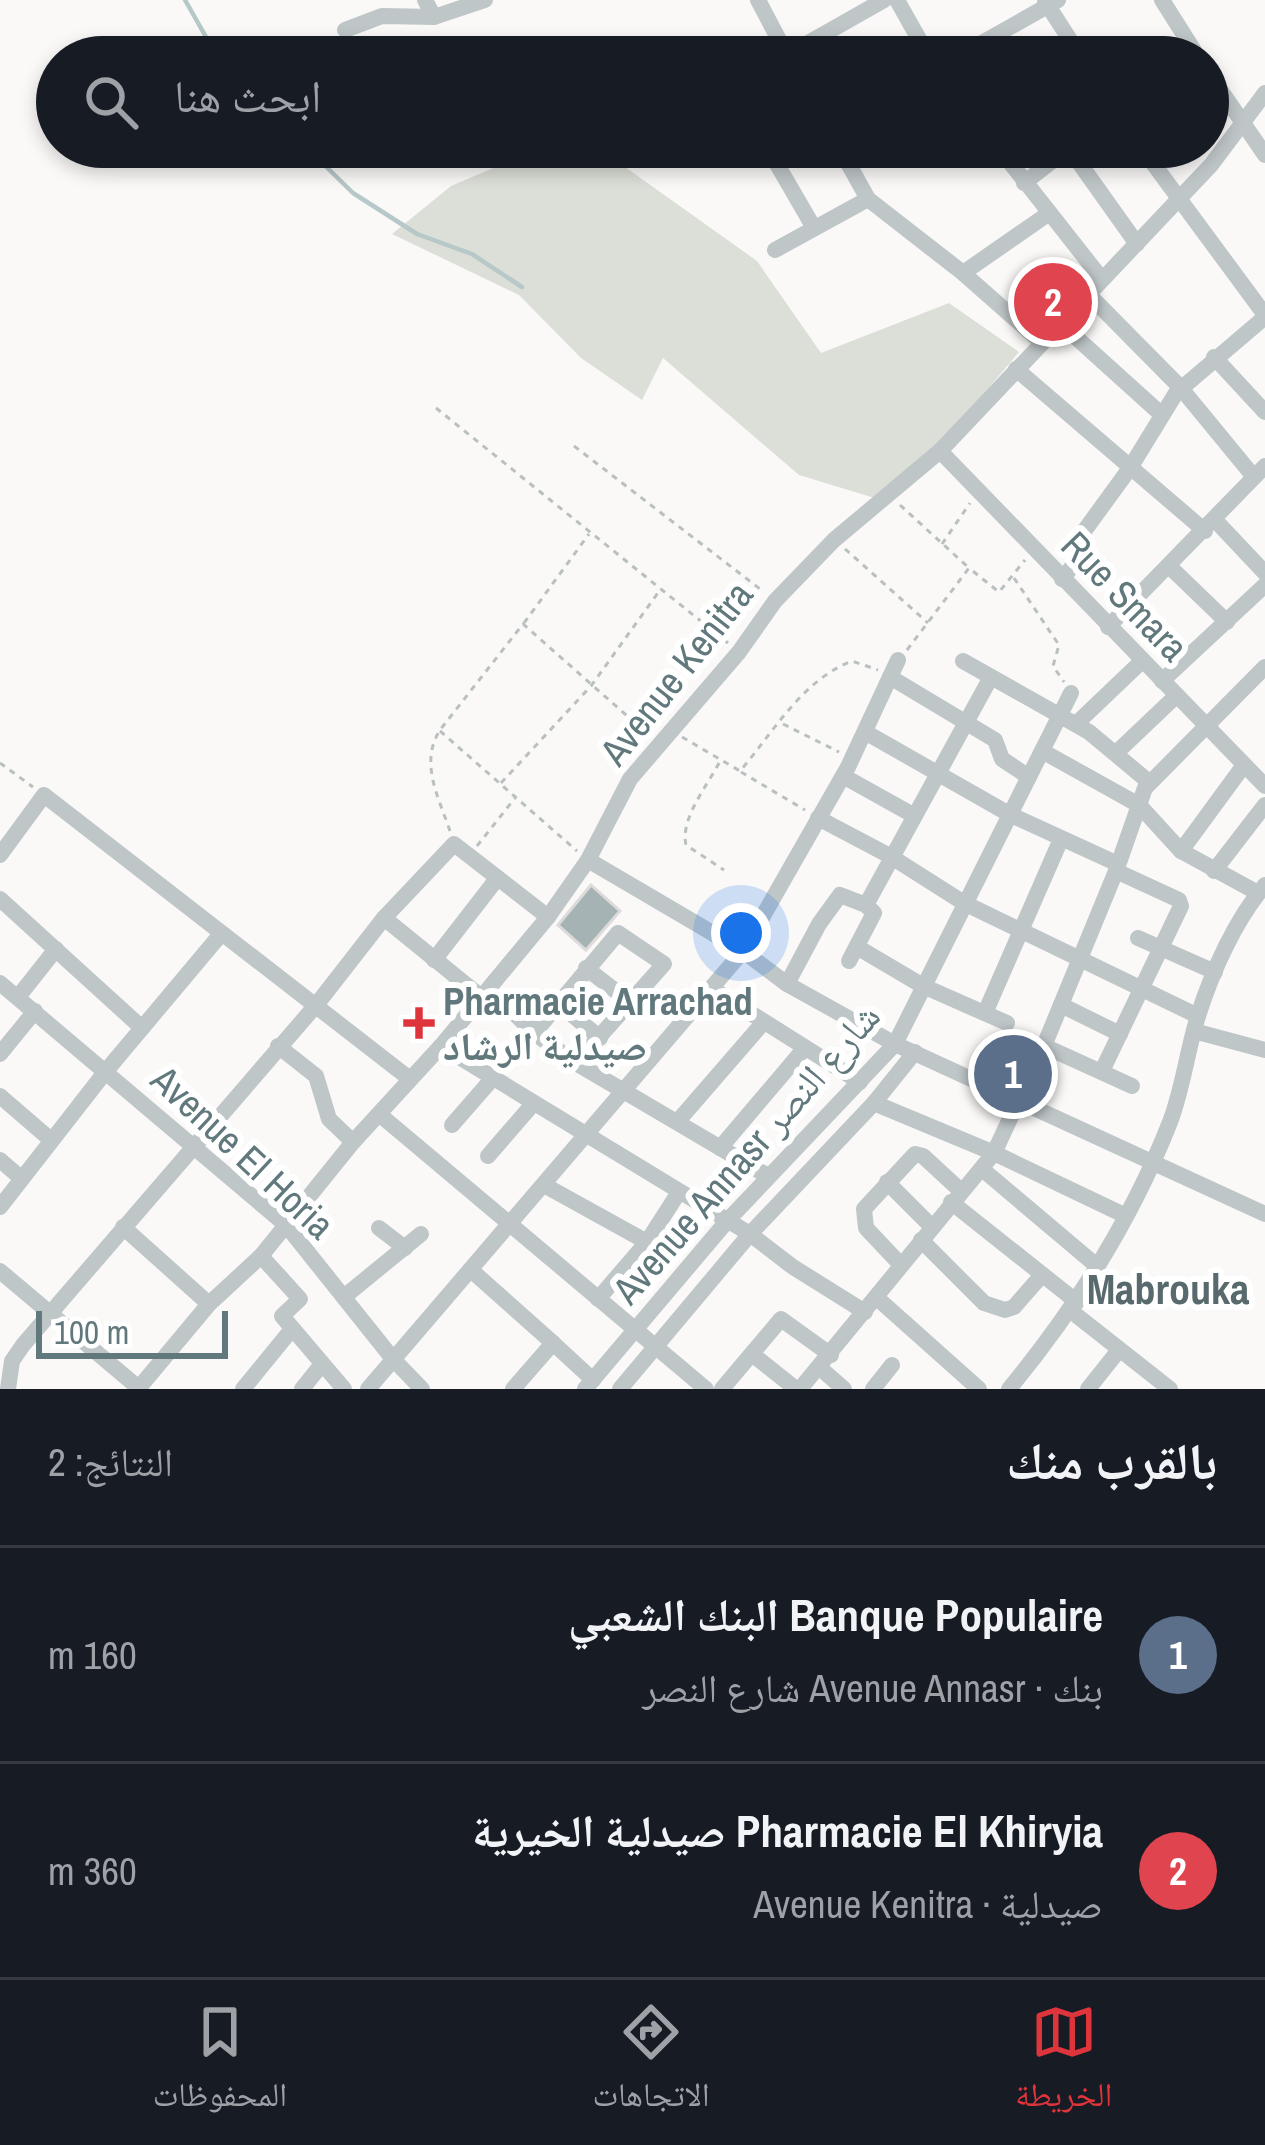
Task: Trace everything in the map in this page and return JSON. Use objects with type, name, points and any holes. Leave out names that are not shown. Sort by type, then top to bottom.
[{"type":"street","points":[[424,0],[434,17]]},
{"type":"street","points":[[345,30],[382,16],[434,17],[485,0]]},
{"type":"street","points":[[758,0],[777,36]]},
{"type":"street","points":[[897,0],[917,36]]},
{"type":"street","points":[[1162,0],[1185,36]]},
{"type":"street","points":[[821,36],[876,2]]},
{"type":"street","points":[[993,36],[1050,2],[1069,36]]},
{"type":"street","name":"Avenue Kenitra","points":[[1229,140],[1265,93]]},
{"type":"street","points":[[1229,103],[1265,155]]},
{"type":"street","points":[[779,168],[814,228]]},
{"type":"street","points":[[850,168],[868,199],[1040,341]]},
{"type":"street","points":[[1013,168],[1101,278]]},
{"type":"street","points":[[1024,183],[1043,168]]},
{"type":"street","points":[[1084,168],[1137,244]]},
{"type":"street","points":[[1062,579],[1080,559],[1082,534],[1180,387],[1265,316],[1155,168]]},
{"type":"street","name":"Avenue Kenitra","points":[[139,1389],[209,1304],[261,1256],[548,917],[588,860],[630,779],[739,652],[775,601],[834,540],[940,451],[1206,168]]},
{"type":"street","points":[[775,250],[868,199]]},
{"type":"street","points":[[963,273],[1048,214]]},
{"type":"street","points":[[1087,293],[1260,471],[1108,627]]},
{"type":"street","points":[[1059,322],[1162,415]]},
{"type":"street","points":[[1214,357],[1265,412]]},
{"type":"street","points":[[1016,370],[1130,468],[1210,525],[1265,573]]},
{"type":"street","name":"Rue Smara","points":[[940,451],[1176,696],[1257,771]]},
{"type":"street","points":[[1170,567],[1227,622]]},
{"type":"street","points":[[1162,681],[1265,585]]},
{"type":"street","points":[[1068,720],[1138,657]]},
{"type":"street","points":[[962,661],[1068,720],[1149,782]]},
{"type":"street","points":[[752,1354],[798,1389],[826,1362],[900,1264],[994,1153],[1044,1046],[1149,782],[1265,667]]},
{"type":"street","points":[[368,1389],[743,951],[847,767],[894,669],[994,740],[1001,759],[1029,777]]},
{"type":"street","points":[[866,905],[991,677]]},
{"type":"street","name":"Avenue Annasr شارع النصر","points":[[589,1384],[728,1220],[896,1044],[1042,751],[1068,720],[1071,693]]},
{"type":"street","points":[[1116,753],[1176,696]]},
{"type":"street","points":[[865,733],[936,776],[1180,901],[1162,952],[1102,1071]]},
{"type":"street","points":[[1009,1389],[1074,1307],[1152,1165],[1172,1116],[1215,972],[1260,898],[1181,851],[1139,805],[1042,751]]},
{"type":"street","points":[[847,767],[913,815]]},
{"type":"street","points":[[1181,851],[1257,771]]},
{"type":"street","points":[[0,855],[44,795],[410,1079]]},
{"type":"street","points":[[1214,872],[1265,805]]},
{"type":"street","points":[[818,818],[964,903],[1140,990],[1196,1024],[1265,1050]]},
{"type":"street","points":[[985,1013],[1061,839]]},
{"type":"street","points":[[8,1389],[12,1361],[50,1314],[317,1004],[384,918],[454,844],[548,917]]},
{"type":"street","points":[[588,860],[743,951],[787,984],[896,1044],[1265,1214]]},
{"type":"street","points":[[434,960],[496,880]]},
{"type":"street","points":[[787,984],[836,897],[844,896],[866,905],[873,915],[853,954],[1006,1023]]},
{"type":"street","points":[[0,899],[142,1028]]},
{"type":"street","points":[[384,918],[481,996],[503,1002],[533,1034],[576,1063],[769,1176]]},
{"type":"street","points":[[0,1207],[221,934]]},
{"type":"street","points":[[533,1034],[617,934],[664,964],[576,1063]]},
{"type":"street","points":[[1138,938],[1215,972]]},
{"type":"street","points":[[18,997],[56,949]]},
{"type":"street","points":[[586,968],[632,1003]]},
{"type":"street","name":"Avenue El Horia","points":[[1,984],[286,1225],[422,1389]]},
{"type":"street","points":[[712,988],[860,1082]]},
{"type":"street","points":[[557,1002],[600,1039]]},
{"type":"street","points":[[1061,1005],[1120,1034]]},
{"type":"street","points":[[0,1054],[35,1011]]},
{"type":"street","points":[[678,1121],[763,1023]]},
{"type":"street","points":[[278,1046],[316,1076],[329,1119],[353,1142]]},
{"type":"street","points":[[441,1046],[728,1220],[793,1267],[871,1305],[979,1389]]},
{"type":"street","points":[[1044,1046],[1132,1086]]},
{"type":"street","points":[[720,1148],[804,1048]]},
{"type":"street","name":"Avenue Annasr شارع النصر","points":[[620,1389],[750,1234],[874,1103],[915,1052]]},
{"type":"street","points":[[452,1126],[493,1078]]},
{"type":"street","points":[[0,1096],[51,1140]]},
{"type":"street","points":[[874,1103],[1124,1215]]},
{"type":"street","points":[[488,1156],[533,1104]]},
{"type":"street","points":[[379,1114],[706,1389]]},
{"type":"street","points":[[900,1264],[866,1228],[862,1215],[887,1182],[918,1154],[1119,1350],[1170,1389]]},
{"type":"street","points":[[0,1160],[21,1178]]},
{"type":"street","points":[[982,1169],[1097,1266]]},
{"type":"street","points":[[887,1182],[994,1309],[1014,1307],[1042,1275]]},
{"type":"street","points":[[544,1185],[647,1243]]},
{"type":"street","points":[[598,1299],[647,1243],[679,1192]]},
{"type":"street","points":[[123,1227],[209,1304]]},
{"type":"street","points":[[380,1228],[405,1248]]},
{"type":"street","points":[[345,1296],[421,1234]]},
{"type":"street","points":[[261,1256],[299,1299],[282,1316],[344,1389]]},
{"type":"street","points":[[471,1270],[553,1343],[589,1384]]},
{"type":"street","points":[[0,1271],[139,1389]]},
{"type":"street","points":[[722,1389],[781,1319],[826,1362],[844,1389]]},
{"type":"street","points":[[243,1389],[292,1329]]},
{"type":"street","points":[[514,1389],[553,1343]]},
{"type":"street","points":[[1088,1389],[1119,1350]]},
{"type":"street","points":[[302,1389],[322,1364]]},
{"type":"street","points":[[873,1389],[892,1365]]},
{"type":"path","points":[[436,408],[739,652]]},
{"type":"path","points":[[574,446],[775,601]]},
{"type":"path","points":[[940,546],[978,491]]},
{"type":"path","points":[[889,494],[940,546],[999,592],[1033,549]]},
{"type":"path","points":[[454,844],[429,759],[440,730],[589,534]]},
{"type":"path","points":[[834,540],[929,624]]},
{"type":"path","points":[[740,771],[802,695],[840,666],[862,662],[894,669],[970,568]]},
{"type":"path","points":[[1013,577],[1059,645],[1053,666],[1071,693]]},
{"type":"path","points":[[501,783],[591,686],[661,589]]},
{"type":"path","points":[[523,625],[591,686],[665,737],[740,771],[818,818]]},
{"type":"path","points":[[1138,657],[1168,627]]},
{"type":"path","points":[[782,723],[847,767]]},
{"type":"path","points":[[440,730],[588,860]]},
{"type":"path","points":[[720,761],[683,839],[724,870]]},
{"type":"path","points":[[0,763],[44,795]]},
{"type":"path","points":[[469,857],[515,798]]},
{"type":"shaded area","points":[[493,168],[626,168],[757,261],[821,353],[949,303],[1019,352],[891,503],[799,475],[663,358],[642,400],[581,358],[519,295],[392,234],[451,186]]},
{"type":"building","points":[[591,885],[620,911],[586,950],[558,925]]},
{"type":"waterway","points":[[185,0],[205,36]]},
{"type":"waterway","points":[[327,168],[353,193],[417,234],[472,254],[522,287]]},
{"type":"place","name":"Pharmacie El Khiryia صيدلية الخيرية","points":[[1053,302]]},
{"type":"place","name":"Pharmacie Arrachad صيدلية الرشاد","points":[[419,1023]]},
{"type":"place","name":"Banque Populaire البنك الشعبي","points":[[1013,1074]]},
{"type":"district","name":"Mabrouka","points":[[1168,1289]]}]
